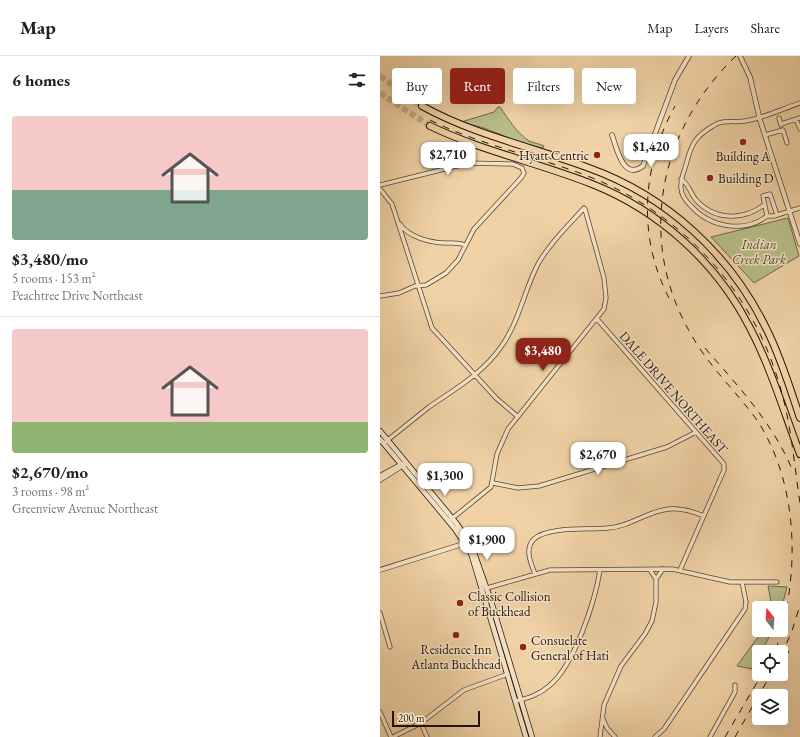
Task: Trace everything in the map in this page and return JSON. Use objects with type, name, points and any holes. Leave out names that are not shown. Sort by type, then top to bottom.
[{"type":"highway","points":[[422,106],[472,130],[609,176],[647,196],[682,220],[720,258],[752,302],[772,340],[800,418]]},
{"type":"highway","points":[[430,126],[468,143],[603,189],[639,208],[681,238],[713,272],[745,318],[763,356],[800,454]]},
{"type":"main road","points":[[380,432],[386,442],[451,520],[478,561],[510,673],[526,737]]},
{"type":"main road","points":[[380,438],[386,442]]},
{"type":"main road","points":[[467,543],[510,673],[521,700],[532,737]]},
{"type":"street","points":[[612,135],[622,161],[627,169],[634,170],[643,166],[675,80],[689,56]]},
{"type":"street","points":[[740,56],[750,77],[765,135],[800,244]]},
{"type":"street","points":[[800,104],[746,121],[725,122],[715,125],[702,133],[693,143],[681,179],[680,188],[686,200],[697,213],[716,224],[736,226],[762,220],[767,216],[771,217],[800,208]]},
{"type":"street","points":[[779,118],[787,143]]},
{"type":"street","points":[[781,124],[798,118],[800,129]]},
{"type":"street","points":[[765,135],[783,130]]},
{"type":"street","points":[[380,296],[399,293],[418,285],[426,285],[446,273],[458,260],[474,229],[521,178],[523,171],[522,168],[513,164],[469,163],[382,185],[403,228],[414,235],[436,242],[458,242],[465,245]]},
{"type":"street","points":[[681,179],[690,187],[696,201],[715,214],[738,217],[754,213],[764,205]]},
{"type":"street","points":[[380,189],[386,195]]},
{"type":"street","points":[[767,216],[763,197],[770,194],[776,212]]},
{"type":"street","points":[[386,442],[428,408],[476,375],[492,359],[509,335],[518,317],[533,275],[544,255],[584,208],[587,212],[605,288],[605,305],[597,318],[517,416],[498,449],[493,483],[489,489],[451,520]]},
{"type":"street","points":[[720,224],[723,216]]},
{"type":"street","points":[[397,218],[432,328],[496,398],[517,416]]},
{"type":"street","name":"DALE DRIVE NORTHEAST","points":[[597,318],[696,432],[724,467],[680,570]]},
{"type":"street","points":[[493,483],[518,488],[539,486],[667,447],[696,432]]},
{"type":"street","points":[[380,476],[404,464]]},
{"type":"street","points":[[380,480],[404,464]]},
{"type":"street","points":[[534,574],[529,548],[534,540],[542,535],[566,530],[618,527],[669,509],[686,510],[704,516]]},
{"type":"street","points":[[380,570],[467,543]]},
{"type":"street","points":[[486,588],[550,570],[680,570],[716,580],[777,582]]},
{"type":"street","points":[[516,701],[535,695],[548,688],[564,669],[587,619],[600,570]]},
{"type":"street","points":[[600,737],[604,705],[621,666],[645,634],[652,621],[656,602],[656,580],[650,570]]},
{"type":"street","points":[[656,580],[663,570]]},
{"type":"street","points":[[654,737],[664,729],[745,609],[746,602],[742,582]]},
{"type":"street","points":[[380,613],[390,647]]},
{"type":"street","points":[[380,712],[392,737],[421,723],[464,690],[510,673]]},
{"type":"street","points":[[710,737],[735,692],[735,685]]},
{"type":"street","points":[[602,716],[607,728],[615,737]]},
{"type":"street","points":[[421,723],[427,737]]},
{"type":"green space","points":[[498,107],[500,107],[520,134],[529,141],[544,146],[543,148],[527,145],[484,128],[461,122],[494,112]]},
{"type":"green space","name":"Indian Creek Park","points":[[788,218],[799,256],[754,283],[711,237]]},
{"type":"green space","points":[[768,586],[787,587],[783,601],[771,601]]},
{"type":"green space","points":[[758,637],[769,637],[765,645],[752,645]]},
{"type":"green space","points":[[752,645],[752,669],[737,666]]},
{"type":"tunnel","points":[[380,76],[422,106]]},
{"type":"tunnel","points":[[380,93],[430,126]]},
{"type":"railway","points":[[736,56],[709,85],[688,118],[673,152],[664,188],[661,226],[664,263],[675,300],[692,336],[707,359],[759,423],[772,449],[782,476],[789,505],[792,535],[792,565],[789,595],[777,645]]},
{"type":"railway","points":[[669,298],[659,275],[652,251],[648,226],[648,201],[650,177],[656,152],[664,129],[675,106]]},
{"type":"railway","points":[[430,120],[470,137],[575,171],[595,179],[627,195],[658,214],[685,236],[710,260],[732,288],[751,318],[767,349],[783,398],[792,443],[800,503]]},
{"type":"railway","points":[[705,348],[742,391],[764,420],[775,436],[792,469]]},
{"type":"railway","points":[[786,645],[800,605]]},
{"type":"railway","points":[[725,737],[758,681]]},
{"type":"railway","points":[[735,737],[767,681]]},
{"type":"place","name":"Building A","points":[[743,142]]},
{"type":"place","name":"Hyatt Centric","points":[[597,155]]},
{"type":"place","name":"Building D","points":[[710,178]]},
{"type":"place","name":"Classic Collision of Buckhead","points":[[460,603]]},
{"type":"place","name":"Residence Inn Atlanta Buckhead","points":[[456,635]]},
{"type":"place","name":"Consuelate General of Hati","points":[[523,647]]}]
